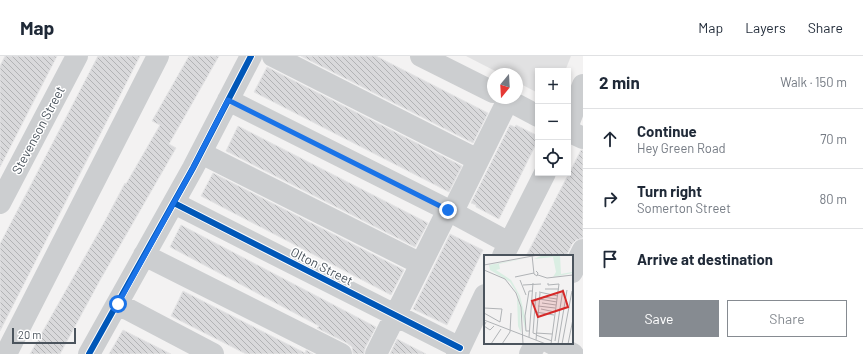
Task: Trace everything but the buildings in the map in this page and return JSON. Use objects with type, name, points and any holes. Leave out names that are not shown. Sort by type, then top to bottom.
[{"type":"street","name":"Stevenson Street","points":[[0,203],[77,56]]},
{"type":"street","points":[[6,354],[158,56]]},
{"type":"street","points":[[89,354],[174,203],[251,56]]},
{"type":"street","points":[[273,56],[478,160]]},
{"type":"street","points":[[421,56],[487,89]]},
{"type":"street","points":[[571,117],[583,85]]},
{"type":"street","points":[[228,100],[450,212],[506,249],[542,176]]},
{"type":"street","points":[[376,354],[421,264],[478,160],[499,104]]},
{"type":"street","points":[[515,104],[535,114]]},
{"type":"street","points":[[571,132],[583,138]]},
{"type":"street","points":[[201,152],[421,264]]},
{"type":"street","name":"Olton Street","points":[[174,203],[396,316],[458,351]]},
{"type":"street","points":[[573,270],[583,250]]},
{"type":"street","points":[[144,255],[341,354]]},
{"type":"street","points":[[118,304],[213,354]]},
{"type":"street","points":[[458,351],[483,304]]},
{"type":"street","points":[[530,354],[535,344]]},
{"type":"street","points":[[553,344],[573,354]]},
{"type":"shaded area","points":[[466,56],[571,56],[566,68],[535,68],[535,91],[523,85],[523,68],[489,68]]},
{"type":"cycle path","points":[[89,354],[193,168],[251,56]]},
{"type":"cycle path","points":[[174,203],[460,348]]},
{"type":"route","points":[[118,304],[193,168],[228,100],[448,210]]}]
